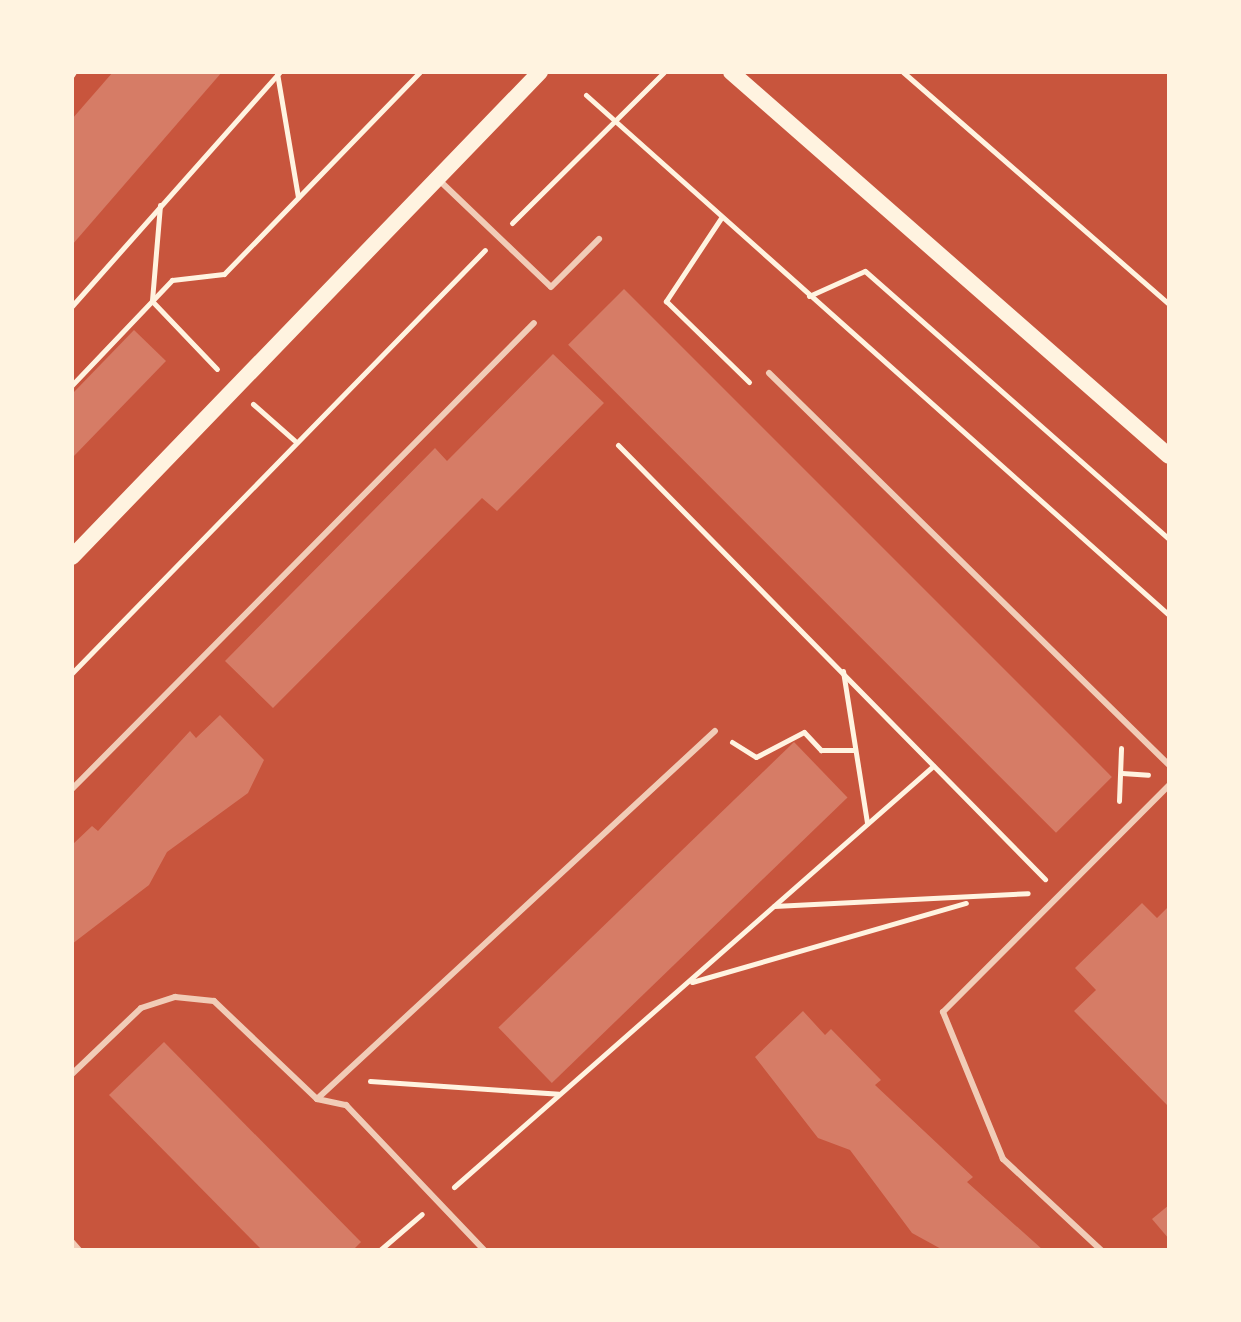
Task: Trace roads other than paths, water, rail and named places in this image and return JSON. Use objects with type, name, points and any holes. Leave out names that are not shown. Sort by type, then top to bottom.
[{"type":"main road","points":[[72,557],[540,72]]},
{"type":"main road","points":[[731,72],[1169,456]]},
{"type":"lane","points":[[437,178],[551,287],[599,239]]},
{"type":"lane","points":[[72,789],[534,323]]},
{"type":"lane","points":[[769,373],[1169,765]]},
{"type":"lane","points":[[317,1099],[715,731]]},
{"type":"lane","points":[[1101,1250],[1003,1159],[943,1012],[1169,785]]},
{"type":"lane","points":[[72,1074],[141,1008],[175,997],[214,1001],[317,1099],[346,1105],[484,1250]]},
{"type":"lane","points":[[72,1242],[79,1250]]}]
